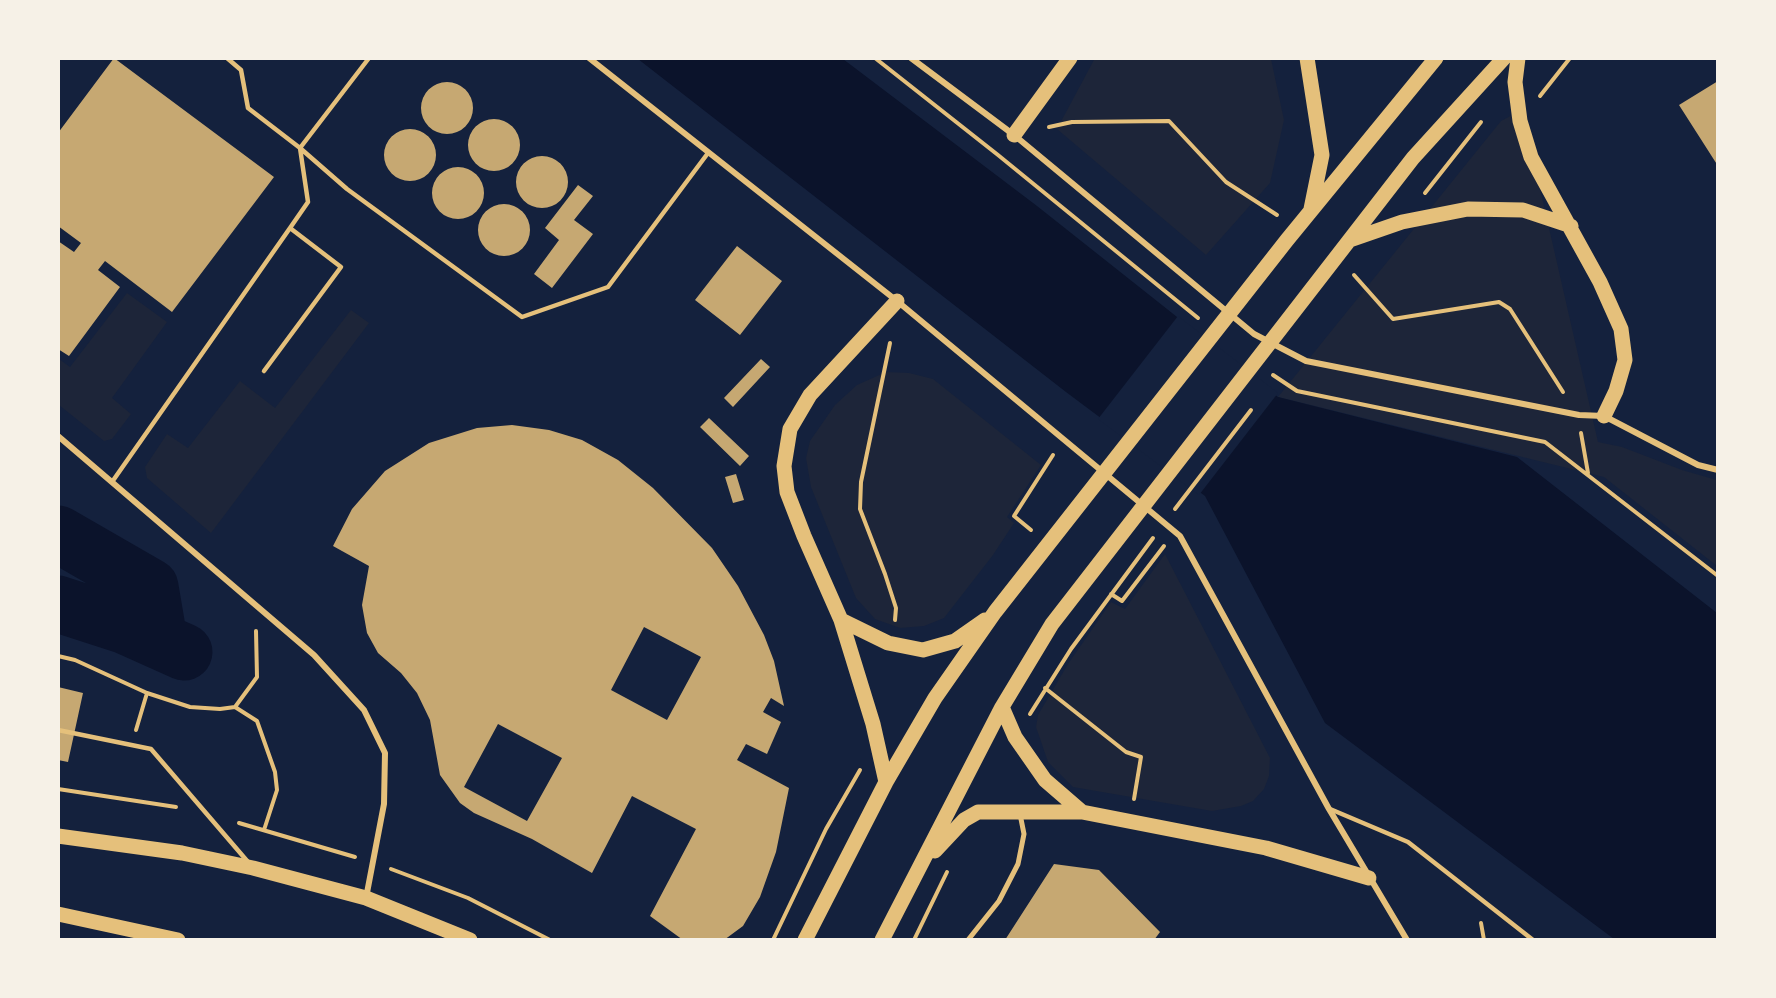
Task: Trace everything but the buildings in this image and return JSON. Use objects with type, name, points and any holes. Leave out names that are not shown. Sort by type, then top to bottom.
[{"type":"main road","points":[[1014,135],[1070,58]]},
{"type":"main road","points":[[1307,58],[1322,155],[1311,211]]},
{"type":"main road","points":[[805,939],[886,782],[935,698],[994,612],[1051,543],[1287,240],[1436,58]]},
{"type":"main road","points":[[882,939],[923,864],[1002,708],[1052,624],[1413,158],[1504,58]]},
{"type":"main road","points":[[1518,58],[1515,82],[1520,121],[1532,157],[1571,226],[1621,328],[1625,360],[1616,391],[1604,416]]},
{"type":"main road","points":[[1350,240],[1402,222],[1468,209],[1523,210],[1571,226]]},
{"type":"main road","points":[[886,782],[873,724],[841,620],[788,492],[784,466],[790,429],[810,395],[897,301]]},
{"type":"main road","points":[[841,620],[894,644],[923,650],[955,641],[994,612]]},
{"type":"main road","points":[[1002,708],[1015,737],[1045,780],[1082,812]]},
{"type":"main road","points":[[923,864],[964,820],[978,812],[1020,811],[1050,814],[1082,812],[1266,848],[1369,878]]},
{"type":"main road","points":[[58,836],[182,853],[253,868],[366,898],[470,939]]},
{"type":"main road","points":[[58,914],[178,939]]},
{"type":"street","points":[[589,58],[897,301],[1180,536],[1329,809],[1407,939]]},
{"type":"street","points":[[911,58],[1014,135],[1254,334],[1306,361],[1579,415],[1604,416],[1698,465],[1718,470]]},
{"type":"street","points":[[58,436],[314,655],[364,710],[386,753],[384,804],[375,862],[366,898]]},
{"type":"street","points":[[968,939],[999,901],[1018,864],[1024,834],[1020,811]]},
{"type":"lane","points":[[227,58],[241,70],[248,108],[300,148],[346,189],[522,317],[608,286],[708,153]]},
{"type":"lane","points":[[112,482],[308,202],[300,148],[369,58]]},
{"type":"lane","points":[[264,371],[341,267],[290,228]]},
{"type":"lane","points":[[58,730],[151,749],[253,868]]},
{"type":"lane","points":[[1329,809],[1408,842],[1533,939]]},
{"type":"path","points":[[875,58],[999,155],[1180,304]]},
{"type":"path","points":[[1072,122],[1169,121],[1226,182],[1264,206]]},
{"type":"path","points":[[1354,275],[1394,319],[1499,302],[1510,309],[1579,415],[1588,474]]},
{"type":"path","points":[[894,644],[896,608],[860,509],[861,482],[886,372],[897,301]]},
{"type":"path","points":[[1275,379],[1282,369]]},
{"type":"path","points":[[1297,391],[1545,442],[1718,576]]},
{"type":"path","points":[[1169,517],[1254,406]]},
{"type":"path","points":[[1014,516],[1047,466]]},
{"type":"path","points":[[1015,737],[1045,688],[1155,536]]},
{"type":"path","points":[[1111,594],[1122,601],[1153,558]]},
{"type":"path","points":[[58,656],[75,660],[147,693],[190,707],[220,709],[235,706],[257,676],[256,622],[264,612]]},
{"type":"path","points":[[1045,688],[1126,752],[1141,757],[1130,821]]},
{"type":"path","points":[[132,745],[147,693]]},
{"type":"path","points":[[235,706],[257,721],[276,772],[278,790],[264,831]]},
{"type":"path","points":[[58,789],[143,800],[207,814],[375,862],[468,898],[549,939]]},
{"type":"path","points":[[914,939],[951,864]]},
{"type":"shaded area","points":[[1095,58],[1271,59],[1284,120],[1270,183],[1206,255],[1057,129]]},
{"type":"shaded area","points":[[638,59],[843,59],[1037,206],[1278,397],[1517,457],[1717,613],[1717,939],[1614,939],[1325,723],[1205,496],[1066,392]]},
{"type":"shaded area","points":[[1522,110],[1598,442],[1622,447],[1682,470],[1717,480],[1717,566],[1604,477],[1278,397],[1501,121]]},
{"type":"shaded area","points":[[127,293],[167,322],[112,398],[131,414],[112,439],[104,441],[59,405],[59,359],[70,367]]},
{"type":"shaded area","points":[[351,310],[369,323],[211,533],[147,478],[145,467],[167,434],[188,448],[240,381],[275,408]]},
{"type":"shaded area","points":[[886,372],[909,373],[933,379],[1041,465],[1007,517],[1014,523],[993,555],[944,618],[924,626],[900,628],[875,619],[856,598],[811,487],[806,458],[810,441],[835,405],[857,385]]},
{"type":"shaded area","points":[[1165,554],[1270,758],[1269,776],[1264,789],[1253,801],[1241,806],[1212,811],[1073,787],[1048,762],[1036,727],[1038,715],[1068,664],[1111,602],[1125,609]]},
{"type":"pier","points":[[1178,316],[1278,393],[1199,495],[1098,419]]},
{"type":"waterway","points":[[58,534],[150,587],[159,640]]},
{"type":"waterway","points":[[58,604],[126,626],[184,652]]}]
